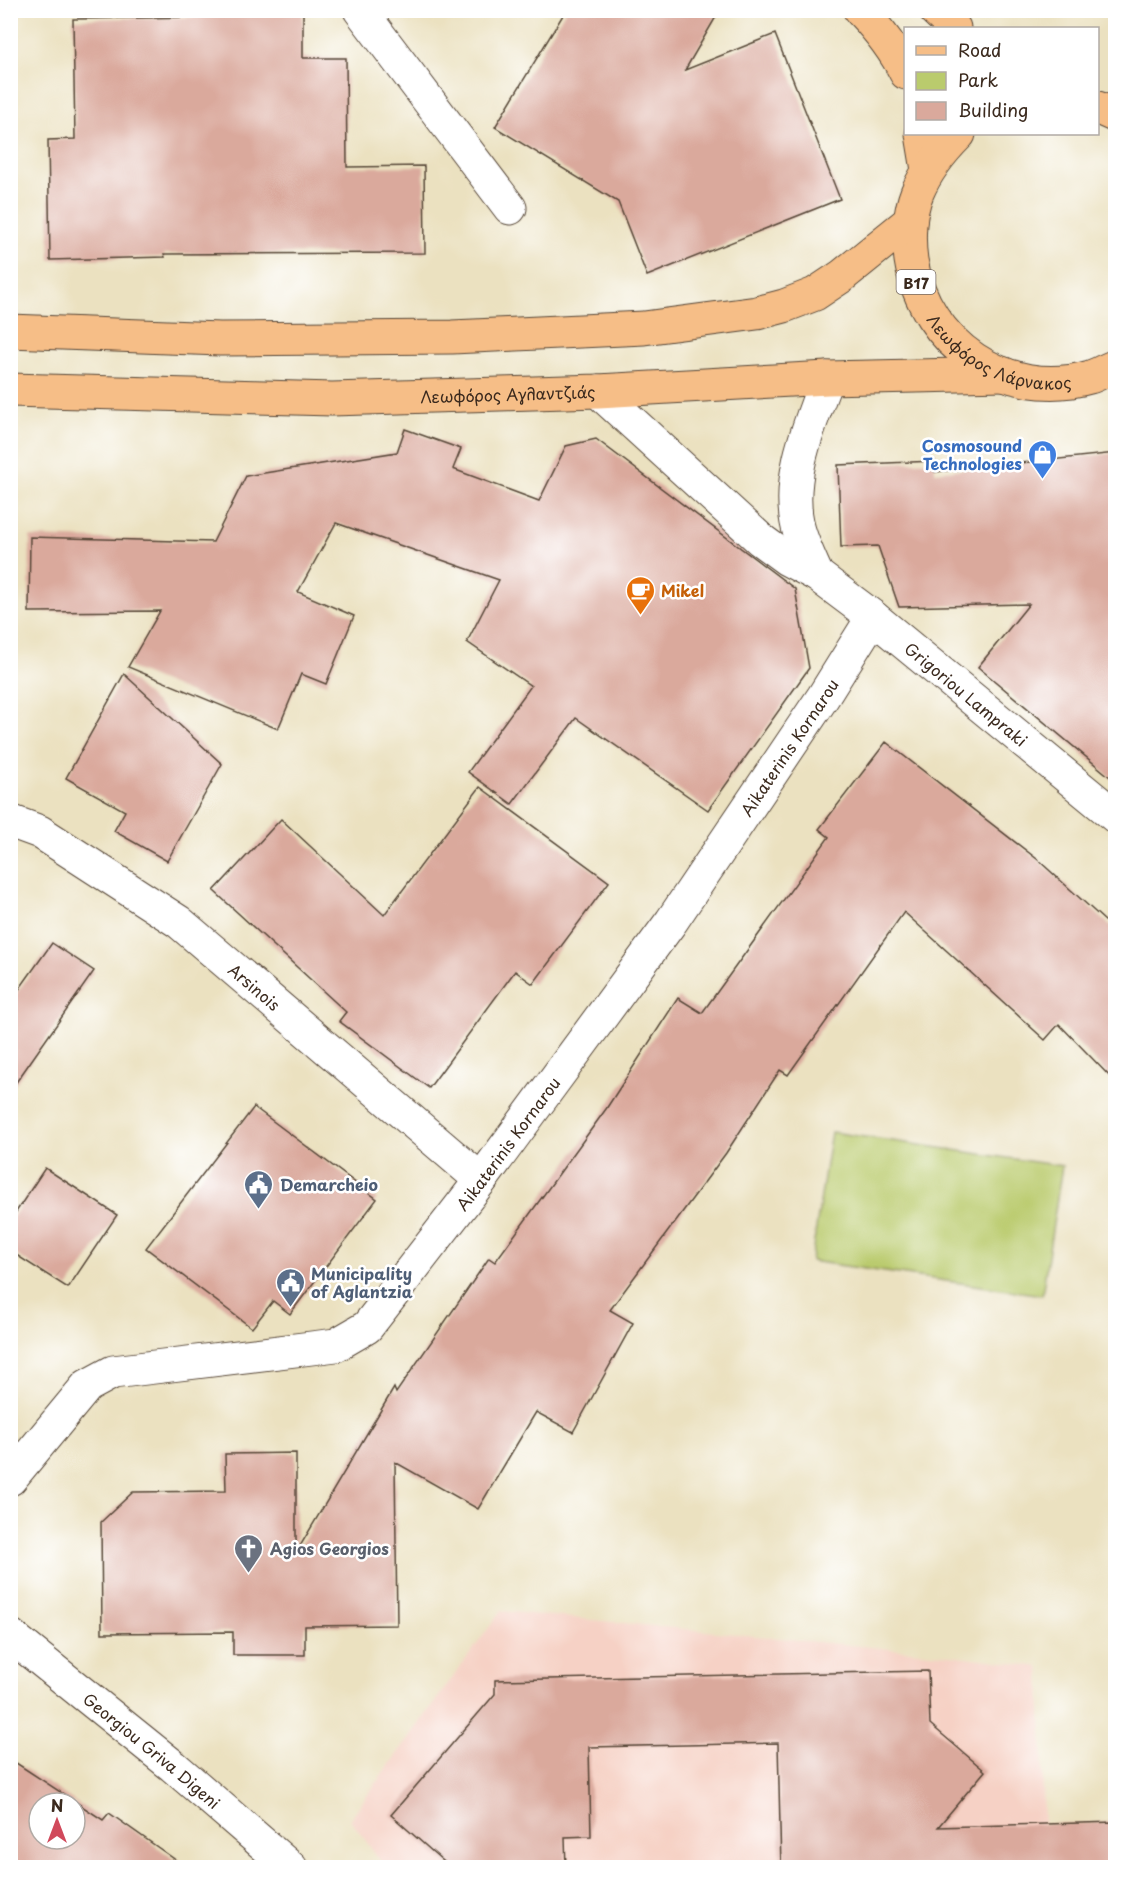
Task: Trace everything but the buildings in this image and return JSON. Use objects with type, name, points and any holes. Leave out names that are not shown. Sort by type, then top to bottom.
[{"type":"main road","points":[[860,10],[897,54],[904,69]]},
{"type":"main road","points":[[935,10],[953,27]]},
{"type":"main road","points":[[922,135],[928,170]]},
{"type":"main road","name":"Λεωφόρος Λάρνακος","points":[[958,135],[928,170],[917,194],[910,221],[909,247],[913,274],[922,300],[932,319],[963,352],[983,365],[1004,374],[1028,380],[1059,382],[1090,377],[1116,366]]},
{"type":"main road","points":[[10,331],[231,339],[452,337],[644,328],[757,313],[814,294],[842,276],[910,221]]},
{"type":"main road","name":"Λεωφόρος Αγλαντζιάς","points":[[10,390],[332,399],[598,391],[827,378],[1004,374]]},
{"type":"street","points":[[360,10],[510,208]]},
{"type":"street","points":[[817,575],[798,527],[795,492],[798,464],[827,378]]},
{"type":"street","name":"Grigoriou Lampraki","points":[[598,391],[761,540],[787,559],[817,575],[873,617],[1116,817]]},
{"type":"street","name":"Aikaterinis Kornarou","points":[[10,1479],[87,1386],[113,1372],[336,1345],[367,1327],[481,1180],[671,922],[823,697],[873,617]]},
{"type":"street","name":"Arsinois","points":[[10,821],[40,832],[179,922],[481,1180]]},
{"type":"street","name":"Georgiou Griva Digeni","points":[[10,1635],[173,1766],[291,1868]]},
{"type":"shaded area","points":[[501,1611],[951,1655],[1040,1667],[1045,1867],[385,1867],[350,1819]]},
{"type":"green space","points":[[831,1132],[1062,1166],[1042,1295],[811,1261]]},
{"type":"place","name":"Cosmosound Technologies","points":[[1043,480]]},
{"type":"place","name":"Mikel","points":[[640,616]]},
{"type":"place","name":"Demarcheio","points":[[259,1210]]},
{"type":"place","name":"Municipality of Aglantzia","points":[[290,1308]]},
{"type":"place","name":"Agios Georgios","points":[[249,1574]]}]
